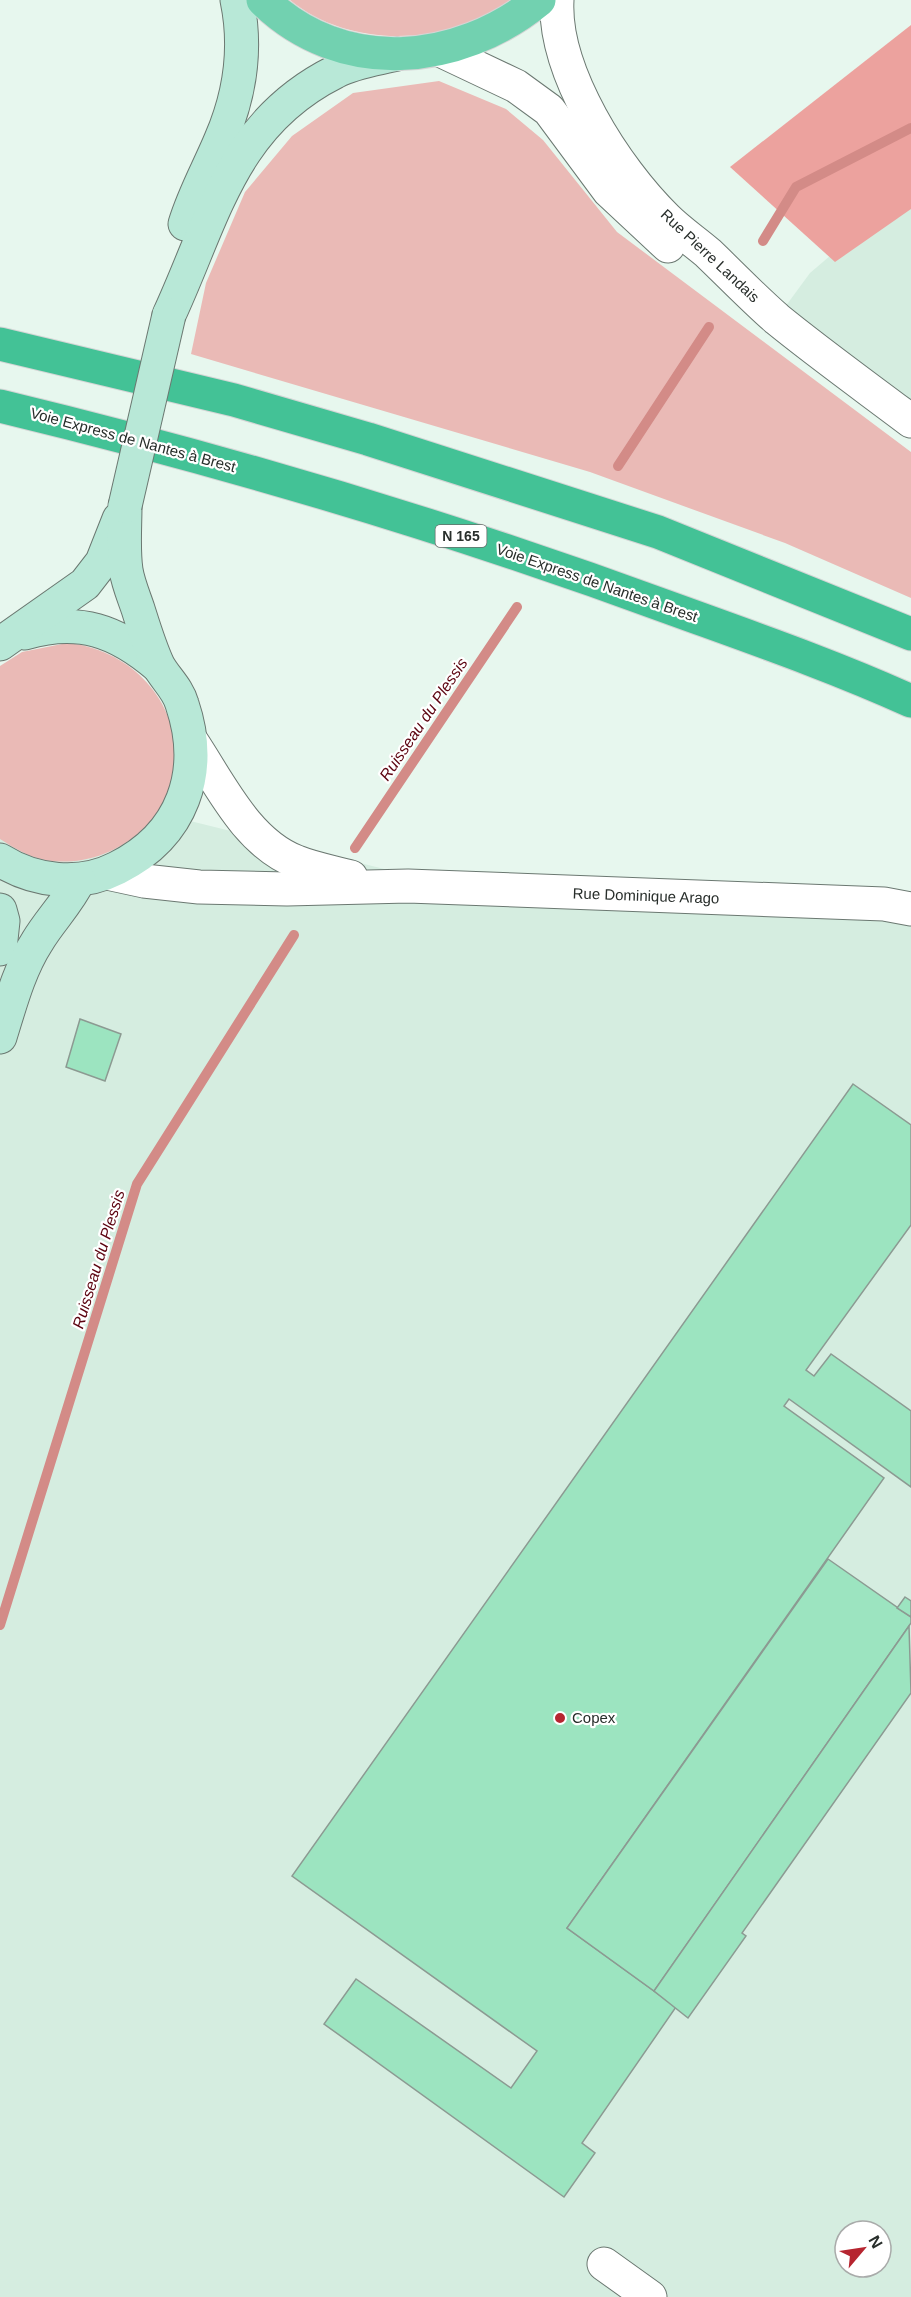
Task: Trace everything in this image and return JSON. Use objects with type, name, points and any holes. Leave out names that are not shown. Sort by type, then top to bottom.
[{"type":"highway","points":[[0,344],[234,400],[368,439],[658,532],[911,634]]},
{"type":"highway","name":"Voie Express de Nantes à Brest","points":[[0,406],[251,471],[489,545],[782,649],[911,701]]},
{"type":"main road","points":[[8,640],[85,584],[102,562],[125,506],[169,315],[176,256],[192,202],[222,138],[236,95],[243,45],[237,0]]},
{"type":"main road","points":[[262,0],[289,21],[314,35],[341,45],[397,54]]},
{"type":"main road","points":[[169,315],[193,264],[212,211],[246,146],[278,112],[308,87],[337,70],[397,54],[440,50],[493,32],[539,0]]},
{"type":"main road","points":[[125,506],[126,571],[158,666]]},
{"type":"main road","points":[[0,1037],[21,972],[36,942],[71,897],[93,877],[137,858],[162,836],[180,807],[191,775],[192,742],[182,701],[158,666],[134,646],[96,630],[76,626],[45,627],[8,640]]},
{"type":"main road","points":[[0,860],[11,867],[40,877],[93,877]]},
{"type":"main road","points":[[0,909],[3,921],[0,949]]},
{"type":"street","name":"Rue Pierre Landais","points":[[557,0],[556,15],[565,63],[577,91],[611,149],[666,218],[777,318],[911,421]]},
{"type":"street","name":"Rue Pierre Landais","points":[[440,50],[516,87],[549,110],[609,191],[642,224],[692,268],[777,318]]},
{"type":"street","points":[[192,742],[235,808],[291,875]]},
{"type":"street","name":"Rue Dominique Arago","points":[[93,877],[199,887],[291,875],[381,885],[884,904],[911,909]]},
{"type":"street","points":[[604,2264],[650,2297]]},
{"type":"shaded area","points":[[290,0],[510,0],[486,15],[458,26],[430,33],[400,36],[370,34],[342,28],[314,16]]},
{"type":"shaded area","points":[[911,25],[911,209],[835,262],[730,167]]},
{"type":"shaded area","points":[[439,81],[506,109],[543,140],[617,232],[911,452],[911,598],[785,543],[590,472],[191,354],[206,283],[245,192],[292,136],[353,93]]},
{"type":"shaded area","points":[[911,187],[911,421],[777,318],[810,273]]},
{"type":"shaded area","points":[[67,643],[91,648],[133,669],[150,686],[163,705],[171,727],[175,750],[173,775],[167,795],[156,814],[142,830],[126,843],[107,853],[66,862],[33,857],[0,839],[0,666],[22,652]]},
{"type":"shaded area","points":[[0,774],[465,889],[911,909],[911,2297],[0,2297]]},
{"type":"building","points":[[80,1019],[121,1034],[105,1081],[66,1067]]},
{"type":"building","name":"Copex","points":[[853,1084],[911,1125],[911,1225],[806,1370],[814,1376],[831,1354],[911,1411],[911,1487],[789,1399],[784,1406],[884,1478],[567,1928],[676,2007],[582,2143],[595,2153],[564,2197],[324,2024],[356,1979],[511,2088],[537,2051],[292,1876]]},
{"type":"building","points":[[828,1559],[911,1617],[911,1623],[654,1991],[567,1928]]},
{"type":"building","points":[[905,1597],[911,1601],[911,1617],[897,1608]]},
{"type":"building","points":[[909,1626],[911,1693],[742,1933],[746,1936],[688,2018],[654,1991]]},
{"type":"waterway","name":"Ruisseau du Plessis","points":[[763,241],[796,187],[911,128]]},
{"type":"waterway","name":"Ruisseau du Plessis","points":[[618,466],[709,327]]},
{"type":"waterway","name":"Ruisseau du Plessis","points":[[355,848],[517,607]]},
{"type":"waterway","name":"Ruisseau du Plessis","points":[[0,1625],[137,1184],[294,935]]},
{"type":"place","name":"Copex","points":[[560,1718]]}]
